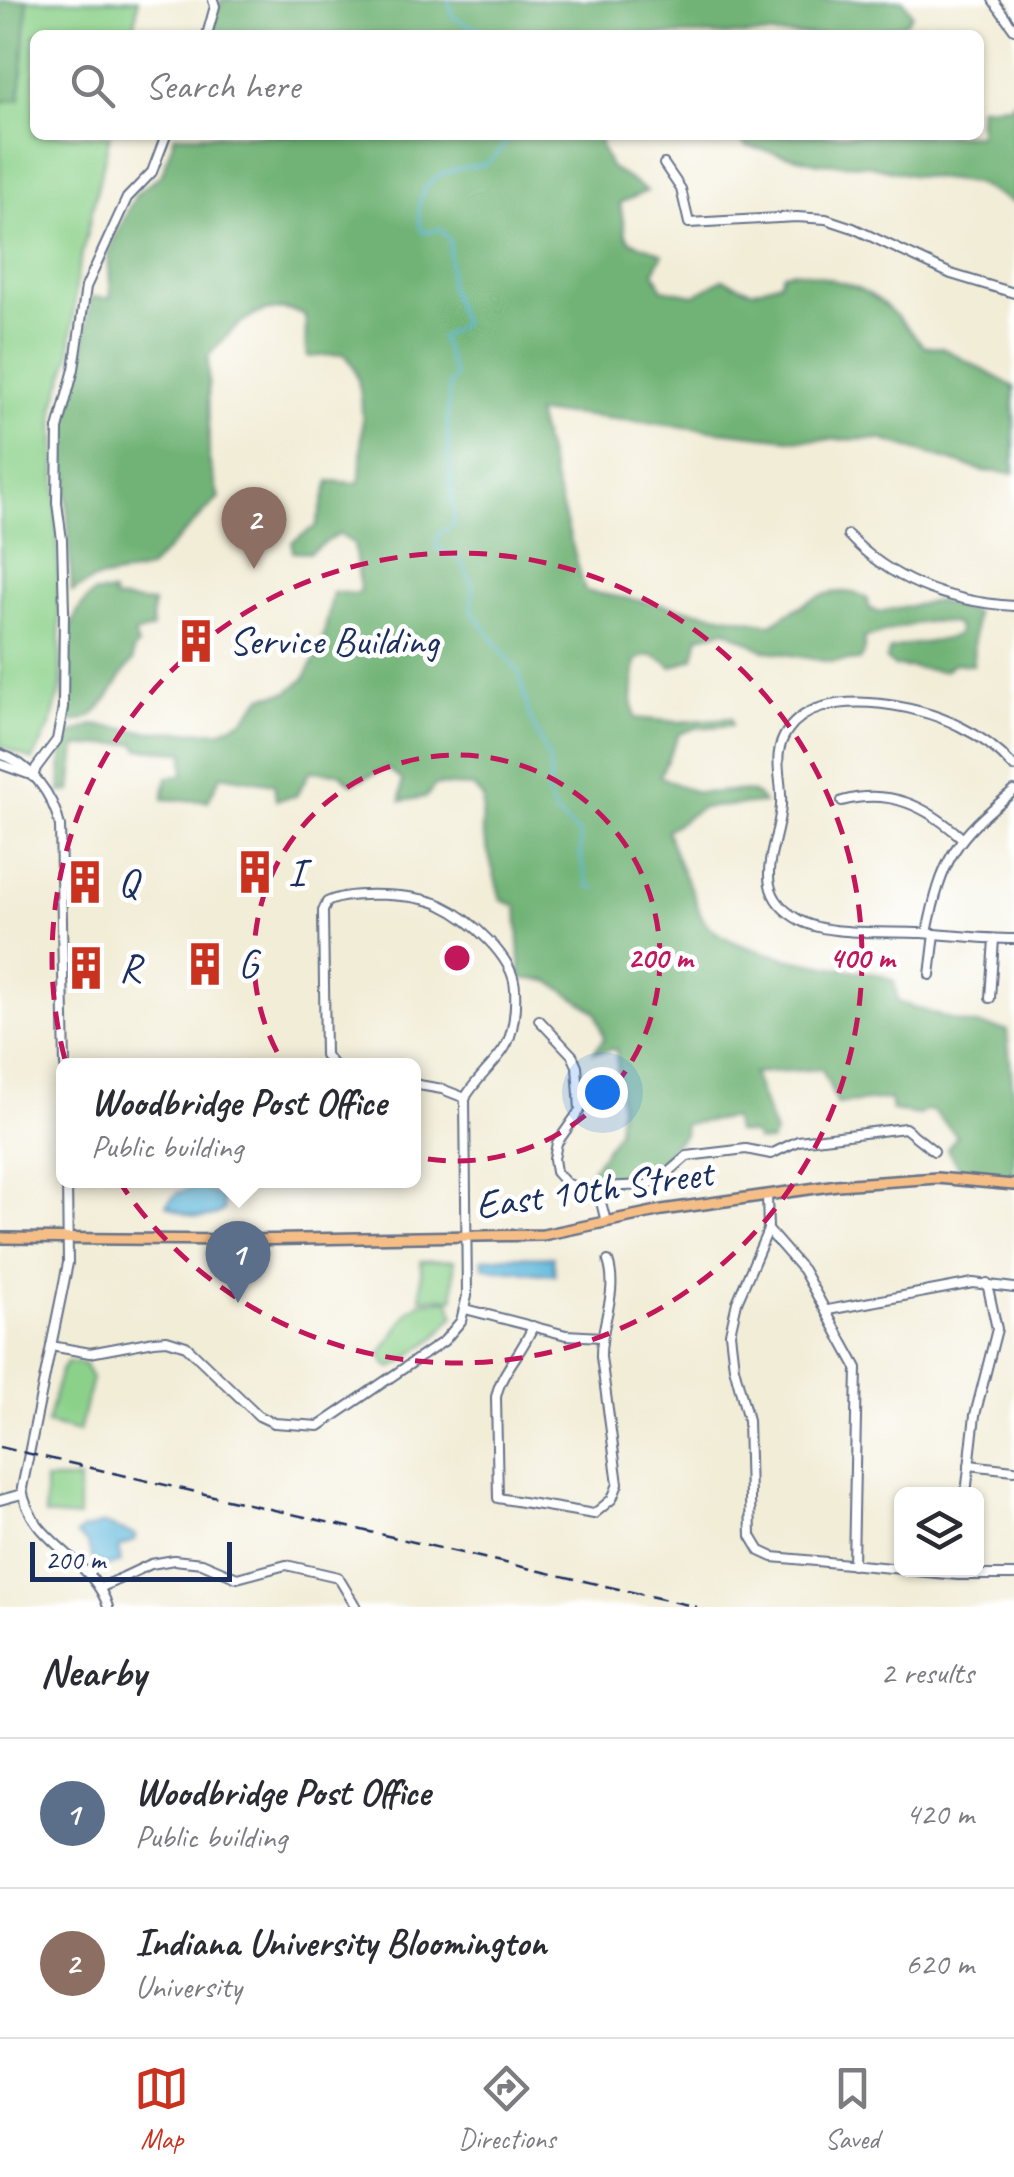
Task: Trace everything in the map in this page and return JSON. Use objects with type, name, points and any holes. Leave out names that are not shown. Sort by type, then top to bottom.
[{"type":"main road","name":"East 10th Street","points":[[0,1238],[543,1235],[688,1205],[918,1178],[1014,1185]]},
{"type":"street","points":[[208,30],[214,0]]},
{"type":"street","points":[[993,0],[1014,28]]},
{"type":"street","points":[[32,776],[57,740],[63,708],[58,429],[74,370],[86,287],[127,198],[152,172],[164,140]]},
{"type":"street","points":[[664,164],[681,189],[689,223],[797,217],[833,221],[936,267],[1014,293]]},
{"type":"street","points":[[848,535],[886,568],[924,588],[966,601],[1014,606]]},
{"type":"street","points":[[1014,767],[989,744],[959,725],[928,713],[826,704],[804,714],[786,733],[777,762],[781,810],[768,867],[780,903],[796,918],[819,927],[1014,940]]},
{"type":"street","points":[[0,754],[22,764],[51,800],[62,840],[66,1058]]},
{"type":"street","points":[[0,764],[32,776]]},
{"type":"street","points":[[930,975],[931,933],[941,872],[962,838],[1014,791]]},
{"type":"street","points":[[842,801],[872,796],[903,800],[935,815],[962,838]]},
{"type":"street","points":[[51,1346],[90,1353],[154,1341],[186,1346],[259,1416],[274,1423],[318,1426],[436,1348],[452,1332],[466,1309],[465,1098],[506,1047],[514,1012],[511,967],[502,952],[445,906],[406,896],[344,896],[327,902],[322,910],[327,1058]]},
{"type":"street","points":[[990,998],[994,939]]},
{"type":"street","points":[[539,1020],[572,1054],[577,1066],[580,1110],[557,1144],[554,1159],[556,1172],[566,1183],[580,1188],[646,1185],[687,1156],[746,1149],[771,1154],[798,1141],[905,1128],[934,1150]]},
{"type":"street","points":[[421,1085],[465,1098]]},
{"type":"street","points":[[67,1188],[68,1263],[22,1494],[40,1530],[100,1588],[108,1607]]},
{"type":"street","points":[[598,1190],[606,1222]]},
{"type":"street","points":[[767,1195],[768,1230],[737,1302],[730,1333],[748,1420],[748,1522],[754,1543],[763,1554],[773,1557],[894,1568]]},
{"type":"street","points":[[768,1230],[802,1268],[828,1310],[858,1374],[854,1564]]},
{"type":"street","points":[[533,1326],[520,1355],[499,1380],[498,1498],[594,1514],[612,1499],[618,1484],[600,1337],[613,1289],[608,1261]]},
{"type":"street","points":[[828,1310],[973,1282],[1014,1288]]},
{"type":"street","points":[[967,1487],[975,1415],[997,1330],[987,1283]]},
{"type":"street","points":[[466,1309],[566,1335],[600,1337]]},
{"type":"street","points":[[969,1465],[1014,1470]]},
{"type":"street","points":[[0,1500],[22,1494]]},
{"type":"street","points":[[100,1588],[162,1561],[198,1562],[237,1578],[286,1565],[338,1577],[356,1607]]},
{"type":"street","points":[[984,1573],[1014,1575]]},
{"type":"green space","points":[[0,0],[27,0],[20,99],[0,102]]},
{"type":"green space","points":[[22,0],[138,0],[135,30],[30,30],[30,140],[109,140],[77,275],[70,357],[54,408],[61,685],[51,724],[33,760],[0,746],[0,97]]},
{"type":"green space","points":[[221,0],[903,0],[912,14],[906,23],[880,30],[211,30]]},
{"type":"green space","points":[[1014,100],[1014,203],[974,183],[867,165],[819,163],[746,146],[741,140],[984,140],[984,107],[1010,105]]},
{"type":"green space","points":[[173,140],[602,140],[610,167],[647,191],[620,203],[630,241],[663,254],[654,271],[662,289],[695,295],[723,279],[752,291],[780,282],[783,273],[811,274],[860,289],[892,312],[924,346],[943,348],[1014,387],[1014,473],[983,471],[880,439],[798,440],[571,414],[536,414],[585,591],[771,624],[805,603],[841,592],[867,598],[869,608],[878,612],[937,601],[975,613],[973,665],[954,663],[944,671],[894,666],[886,660],[890,650],[958,634],[957,625],[946,622],[910,625],[864,638],[860,660],[831,662],[763,650],[726,630],[699,636],[694,658],[672,667],[650,656],[636,661],[632,699],[635,718],[679,722],[731,718],[732,725],[696,728],[679,734],[660,776],[697,792],[751,793],[764,803],[701,808],[667,830],[705,922],[718,933],[761,951],[881,975],[894,981],[898,1002],[959,1022],[1007,1030],[1014,1100],[1014,1178],[962,1173],[947,1149],[957,1136],[934,1112],[927,1110],[919,1115],[892,1111],[890,1099],[837,1104],[822,1069],[753,1073],[775,1134],[771,1142],[736,1132],[732,1118],[685,1124],[684,1135],[654,1171],[587,1177],[618,1130],[616,1049],[594,1052],[604,1038],[596,1012],[549,981],[521,978],[517,906],[501,900],[482,829],[483,798],[473,787],[435,785],[426,797],[401,801],[402,780],[387,768],[351,784],[340,773],[310,771],[296,796],[276,800],[274,784],[221,775],[208,801],[163,799],[167,777],[183,775],[184,752],[139,749],[135,743],[76,747],[71,791],[60,792],[62,750],[70,734],[93,725],[154,732],[220,731],[244,719],[262,697],[288,692],[304,679],[321,648],[333,592],[358,594],[360,589],[354,544],[339,534],[309,553],[293,552],[292,542],[316,526],[329,481],[357,483],[360,479],[362,413],[358,379],[344,354],[308,357],[304,314],[273,309],[249,317],[208,356],[209,460],[219,498],[148,569],[94,580],[72,592],[63,433],[80,375],[91,297],[111,298],[108,253],[136,194],[162,174]]},
{"type":"green space","points":[[95,593],[113,593],[114,599],[153,603],[152,629],[134,634],[138,645],[133,661],[98,710],[79,721],[65,721],[69,635],[74,619]]},
{"type":"green space","points":[[454,1260],[454,1298],[421,1298],[421,1261]]},
{"type":"green space","points":[[450,1300],[454,1316],[436,1337],[393,1368],[387,1366],[380,1355],[409,1311],[421,1302]]},
{"type":"green space","points":[[67,1362],[84,1364],[92,1378],[79,1432],[47,1424],[60,1372]]},
{"type":"green space","points":[[45,1480],[79,1480],[79,1518],[45,1515]]},
{"type":"water","points":[[202,1188],[222,1197],[224,1210],[210,1217],[188,1215],[166,1205],[177,1193]]},
{"type":"water","points":[[553,1257],[555,1275],[484,1267],[482,1259]]},
{"type":"water","points":[[104,1524],[135,1535],[135,1540],[118,1548],[121,1562],[105,1567],[93,1560],[87,1543],[77,1535]]},
{"type":"waterway","points":[[449,0],[453,17],[485,30]]},
{"type":"waterway","points":[[507,140],[488,162],[442,174],[427,186],[420,202],[422,232],[441,229],[450,241],[449,286],[462,324],[441,337],[455,377],[450,383],[448,418],[454,524],[438,535],[436,548],[459,558],[472,583],[472,611],[519,673],[529,715],[549,760],[547,794],[556,814],[580,835],[581,860],[589,886],[595,888]]},
{"type":"railway","points":[[0,1447],[697,1607]]},
{"type":"place","name":"Indiana University Bloomington","points":[[254,569]]},
{"type":"place","name":"Service Building","points":[[196,641]]},
{"type":"place","name":"I","points":[[255,872]]},
{"type":"place","name":"Q","points":[[85,882]]},
{"type":"place","name":"G","points":[[205,964]]},
{"type":"place","name":"R","points":[[86,968]]},
{"type":"place","name":"Woodbridge Post Office","points":[[238,1303]]}]
